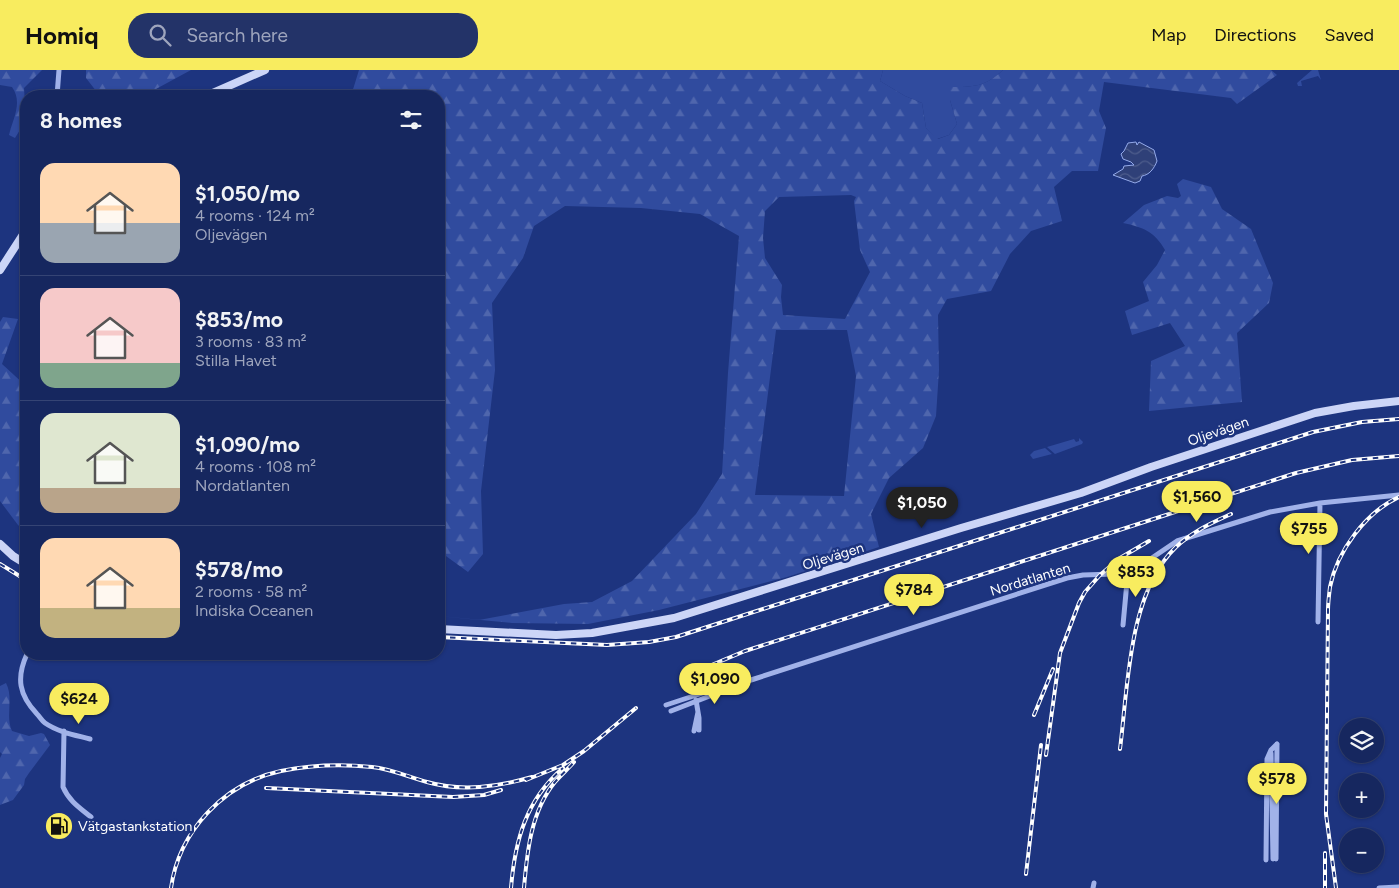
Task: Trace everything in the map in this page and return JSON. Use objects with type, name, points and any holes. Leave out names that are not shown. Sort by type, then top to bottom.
[{"type":"street","points":[[57,90],[59,70]]},
{"type":"street","points":[[220,90],[265,70]]},
{"type":"street","points":[[0,270],[20,239]]},
{"type":"street","name":"Oljevägen","points":[[445,629],[556,635],[592,634],[674,618],[1081,493],[1151,467],[1305,416],[1336,408],[1399,402]]},
{"type":"street","name":"Nordatlanten","points":[[671,711],[751,680],[1067,578],[1128,571],[1140,566],[1171,544],[1196,534],[1270,512],[1320,503],[1399,495]]},
{"type":"street","points":[[1318,622],[1320,503]]},
{"type":"street","points":[[0,544],[20,560]]},
{"type":"street","points":[[1123,625],[1128,571]]},
{"type":"street","points":[[24,660],[20,684],[28,704],[45,723],[64,732],[90,739]]},
{"type":"street","points":[[666,706],[739,681],[751,680]]},
{"type":"street","points":[[694,696],[698,711],[696,730]]},
{"type":"street","points":[[64,732],[63,787],[72,802],[91,817]]},
{"type":"street","points":[[1266,860],[1267,759],[1271,750],[1275,859]]},
{"type":"street","points":[[1374,888],[1399,887]]},
{"type":"green space","points":[[0,70],[42,70],[24,90],[20,90],[20,130],[15,138],[9,135],[16,111],[17,99],[12,87],[0,85]]},
{"type":"green space","points":[[86,70],[191,70],[154,90],[95,90],[86,78]]},
{"type":"green space","points":[[359,70],[883,70],[880,81],[905,96],[922,103],[926,128],[938,139],[949,135],[957,124],[950,100],[950,87],[978,85],[990,80],[1003,70],[1271,70],[1277,75],[1237,104],[1231,98],[1104,82],[1099,111],[1106,128],[1098,171],[1072,171],[1054,187],[1062,221],[1031,231],[1010,254],[991,291],[947,299],[938,315],[939,370],[936,416],[923,448],[889,478],[871,514],[879,547],[787,577],[659,610],[588,624],[512,623],[480,620],[564,604],[592,602],[632,581],[696,514],[722,474],[739,236],[700,214],[641,208],[565,206],[534,226],[523,258],[492,303],[495,370],[481,491],[483,554],[468,572],[445,555],[445,90],[353,90]],"holes":[[[851,195],[856,197],[854,201],[860,250],[870,272],[845,319],[783,315],[782,285],[765,258],[763,238],[765,211],[779,197]],[[776,330],[847,330],[856,376],[844,496],[755,495]]]},
{"type":"green space","points":[[883,70],[1003,70],[991,80],[979,85],[950,87],[950,100],[957,124],[949,135],[937,139],[926,128],[922,103],[905,96],[880,81]]},
{"type":"green space","points":[[1312,70],[1318,70],[1321,80],[1318,76],[1301,81],[1302,86],[1298,86],[1297,83]]},
{"type":"green space","points":[[1183,179],[1211,187],[1222,209],[1251,229],[1273,283],[1269,303],[1237,333],[1242,402],[1149,411],[1151,361],[1185,346],[1170,323],[1132,335],[1125,311],[1149,301],[1143,282],[1157,265],[1165,250],[1148,231],[1123,223],[1144,205],[1167,196],[1178,198],[1181,196],[1177,184]]},
{"type":"green space","points":[[3,317],[18,319],[2,364],[20,380],[20,527],[0,501],[0,322]]},
{"type":"green space","points":[[1079,438],[1083,442],[1082,444],[1055,454],[1047,447],[1074,439],[1076,442],[1079,441]]},
{"type":"green space","points":[[1045,448],[1052,454],[1033,459],[1030,455],[1034,451]]},
{"type":"green space","points":[[6,683],[12,731],[29,736],[44,734],[50,745],[29,773],[24,785],[13,800],[0,805],[0,758],[2,754],[0,752],[0,686]]},
{"type":"water","points":[[1136,142],[1137,145],[1139,142],[1154,150],[1157,161],[1151,171],[1135,183],[1113,175],[1123,169],[1124,166],[1134,165],[1123,159],[1121,154],[1128,143]]},
{"type":"railway","points":[[445,637],[607,645],[649,642],[676,637],[1313,432],[1362,422],[1399,419]]},
{"type":"railway","points":[[702,669],[745,651],[1296,473],[1352,460],[1399,456]]},
{"type":"railway","points":[[1336,888],[1326,814],[1328,607],[1330,587],[1339,560],[1355,534],[1375,512],[1399,497]]},
{"type":"railway","points":[[1120,749],[1133,642],[1139,615],[1148,589],[1160,566],[1176,547],[1195,532],[1231,514]]},
{"type":"railway","points":[[1046,755],[1060,653],[1079,603],[1085,592],[1100,575],[1120,558],[1149,541]]},
{"type":"railway","points":[[0,564],[20,576]]},
{"type":"railway","points":[[1034,715],[1053,669]]},
{"type":"railway","points":[[526,780],[563,765],[584,751],[636,708]]},
{"type":"railway","points":[[1026,874],[1041,745]]},
{"type":"railway","points":[[524,888],[529,846],[540,806],[555,782],[574,762]]},
{"type":"railway","points":[[171,888],[176,867],[194,829],[223,798],[241,786],[260,777],[292,769],[338,765],[379,768],[427,782],[453,787],[493,786],[532,777]]},
{"type":"railway","points":[[511,888],[519,837],[531,807],[550,780],[563,768]]},
{"type":"railway","points":[[266,788],[453,797],[484,795],[501,790]]},
{"type":"railway","points":[[1325,853],[1325,888]]},
{"type":"place","name":"Vätgastankstation","points":[[59,826]]}]
